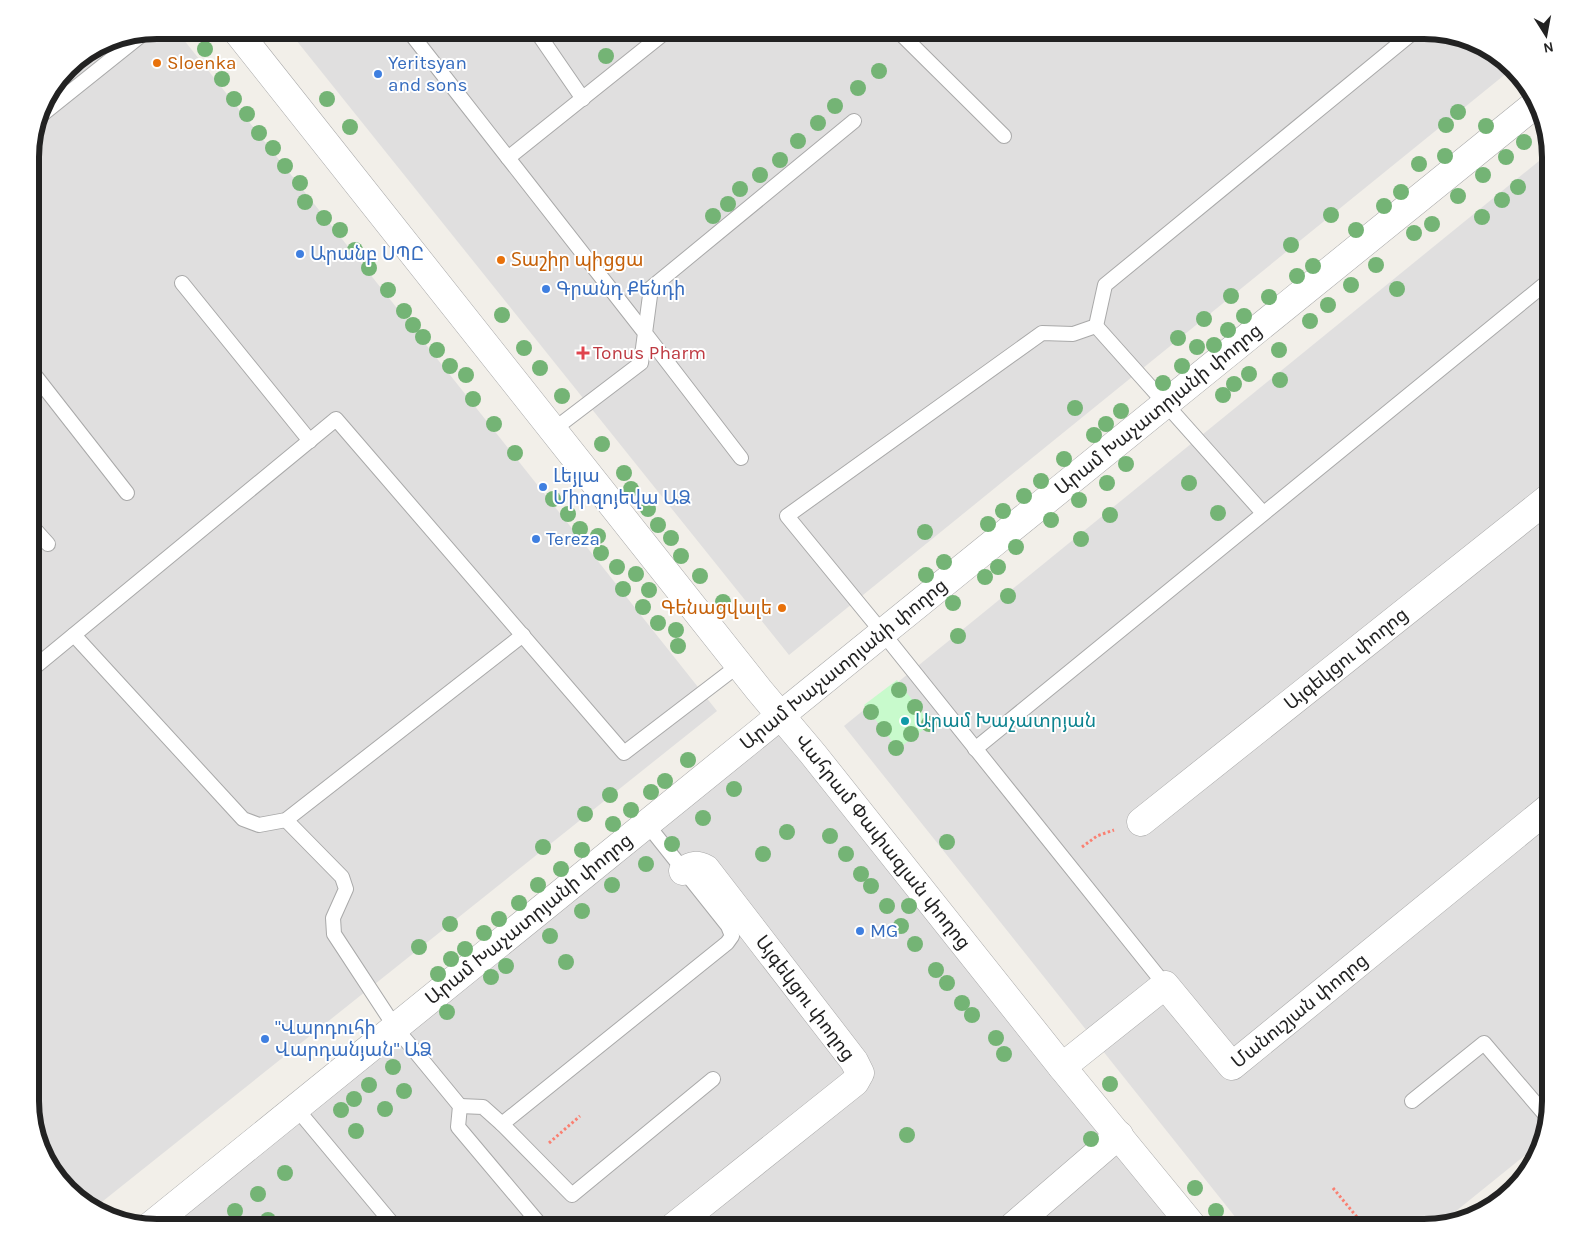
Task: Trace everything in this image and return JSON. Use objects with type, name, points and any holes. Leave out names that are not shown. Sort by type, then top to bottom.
[{"type":"street","name":"Վահրամ Փափազյան փողոց","points":[[243,39],[1062,1068],[1187,1219]]},
{"type":"street","name":"Արամ Խաչատրյանի փողոց","points":[[158,1219],[1531,108]]},
{"type":"street","name":"Այգեկցու փողոց","points":[[1141,822],[1542,503]]},
{"type":"street","name":"Մանուշյան փողոց","points":[[1165,985],[1232,1066],[1542,813]]},
{"type":"street","name":"Այգեկցու փողոց","points":[[683,871],[691,866],[700,866],[706,869],[854,1060],[860,1073],[855,1082],[683,1219]]},
{"type":"street","points":[[1062,1068],[1165,985]]},
{"type":"street","points":[[1021,1219],[1118,1135]]},
{"type":"lane","points":[[415,39],[741,458]]},
{"type":"lane","points":[[542,39],[583,99]]},
{"type":"lane","points":[[508,158],[657,39]]},
{"type":"lane","points":[[906,39],[1004,136]]},
{"type":"lane","points":[[1096,326],[1105,285],[1405,39]]},
{"type":"lane","points":[[49,109],[134,41]]},
{"type":"lane","points":[[554,430],[641,364],[651,288],[854,121]]},
{"type":"lane","points":[[182,283],[310,441]]},
{"type":"lane","points":[[975,749],[1542,286]]},
{"type":"lane","points":[[1096,326],[1263,513]]},
{"type":"lane","points":[[1096,326],[1073,334],[1042,333],[787,516],[1165,985]]},
{"type":"lane","points":[[39,381],[127,493]]},
{"type":"lane","points":[[39,664],[336,419],[624,753],[740,665]]},
{"type":"lane","points":[[39,534],[48,544]]},
{"type":"lane","points":[[74,635],[243,819],[259,825],[286,820],[523,635]]},
{"type":"lane","points":[[286,820],[342,877],[346,889],[333,918],[334,934],[395,1027],[460,1106],[458,1127],[535,1219]]},
{"type":"lane","points":[[502,1124],[727,943],[732,936],[728,926],[646,823]]},
{"type":"lane","points":[[1412,1102],[1484,1043],[1541,1110]]},
{"type":"lane","points":[[460,1106],[483,1107],[572,1195],[712,1079]]},
{"type":"lane","points":[[296,1108],[388,1219]]},
{"type":"path","points":[[1064,861],[1097,836],[1141,822]]},
{"type":"path","points":[[534,1156],[580,1116]]},
{"type":"path","points":[[1333,1188],[1359,1219]]},
{"type":"shaded area","points":[[149,39],[183,39],[717,711],[100,1204],[73,1185],[51,1153],[43,1132],[39,1109],[39,149],[43,126],[51,105],[73,73],[91,59],[119,45]]},
{"type":"shaded area","points":[[295,39],[1424,39],[1440,40],[1462,45],[1483,55],[1507,73],[789,655]]},
{"type":"shaded area","points":[[1542,159],[1542,1101],[1540,1124],[1531,1150],[1447,1217],[1424,1219],[1237,1219],[844,726]]},
{"type":"shaded area","points":[[780,715],[1187,1219],[168,1219]]},
{"type":"green space","points":[[897,680],[931,724],[898,749],[864,705]]},
{"type":"place","name":"Sloenka","points":[[157,63]]},
{"type":"place","name":"Yeritsyan and sons","points":[[378,74]]},
{"type":"place","name":"Արանբ ՍՊԸ","points":[[300,254]]},
{"type":"place","name":"Տաշիր պիցցա","points":[[501,260]]},
{"type":"place","name":"Գրանդ Քենդի","points":[[546,289]]},
{"type":"place","name":"Tonus Pharm","points":[[583,353]]},
{"type":"place","name":"Լեյլա Միրզոյեվա ԱՁ","points":[[543,487]]},
{"type":"place","name":"Tereza","points":[[536,539]]},
{"type":"place","name":"Գենացվալե","points":[[782,608]]},
{"type":"place","name":"Արամ Խաչատրյան","points":[[905,721]]},
{"type":"place","name":"MG","points":[[860,931]]},
{"type":"place","name":"\"Վարդուհի Վարդանյան\" ԱՁ","points":[[265,1039]]}]
